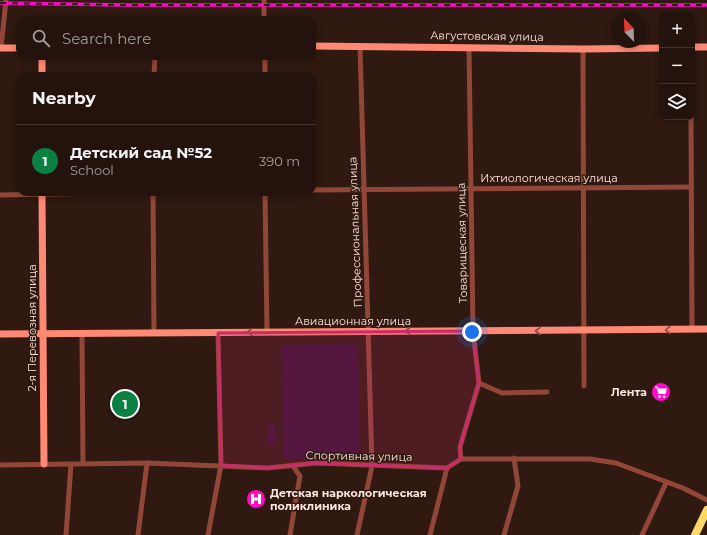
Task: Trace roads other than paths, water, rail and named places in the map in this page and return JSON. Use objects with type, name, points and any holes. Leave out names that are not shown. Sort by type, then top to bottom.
[{"type":"main road","name":"Августовская улица","points":[[316,46],[583,49],[659,48]]},
{"type":"main road","points":[[695,47],[707,48]]},
{"type":"main road","points":[[0,48],[16,48]]},
{"type":"main road","points":[[42,60],[42,72]]},
{"type":"main road","name":"2-я Перевозная улица","points":[[42,196],[44,464]]},
{"type":"main road","name":"Авиационная улица","points":[[0,334],[707,329]]},
{"type":"main road","points":[[695,535],[707,510]]},
{"type":"street","points":[[0,48],[6,0]]},
{"type":"street","points":[[264,0],[264,16]]},
{"type":"street","name":"Профессиональная улица","points":[[357,535],[372,466],[360,46]]},
{"type":"street","name":"Товарищеская улица","points":[[461,459],[460,447],[479,383],[473,331],[470,47]]},
{"type":"street","points":[[583,49],[584,386]]},
{"type":"street","points":[[154,72],[155,60]]},
{"type":"street","points":[[265,60],[265,72]]},
{"type":"street","points":[[691,120],[690,188],[692,329]]},
{"type":"street","name":"Ихтиологическая улица","points":[[316,190],[690,188]]},
{"type":"street","points":[[0,195],[16,194]]},
{"type":"street","points":[[153,196],[154,333]]},
{"type":"street","points":[[265,196],[267,332]]},
{"type":"street","points":[[208,535],[221,465],[218,332]]},
{"type":"street","points":[[82,333],[83,463]]},
{"type":"street","points":[[479,383],[502,393],[547,392]]},
{"type":"street","points":[[504,535],[518,486],[514,458]]},
{"type":"street","points":[[430,535],[447,468],[461,459],[590,459],[616,463],[666,483],[683,488],[707,500]]},
{"type":"street","points":[[138,535],[147,463]]},
{"type":"street","name":"Спортивная улица","points":[[0,465],[147,463],[268,468],[316,463],[447,468]]},
{"type":"street","points":[[66,535],[71,464]]},
{"type":"street","points":[[290,535],[300,476],[293,466]]},
{"type":"street","points":[[642,535],[666,483]]},
{"type":"railway","points":[[0,3],[126,5],[707,5]]},
{"type":"place","name":"Лента","points":[[661,392]]},
{"type":"place","name":"Детский сад №52","points":[[125,404]]},
{"type":"place","name":"Детская наркологическая поликлиника","points":[[256,499]]}]
